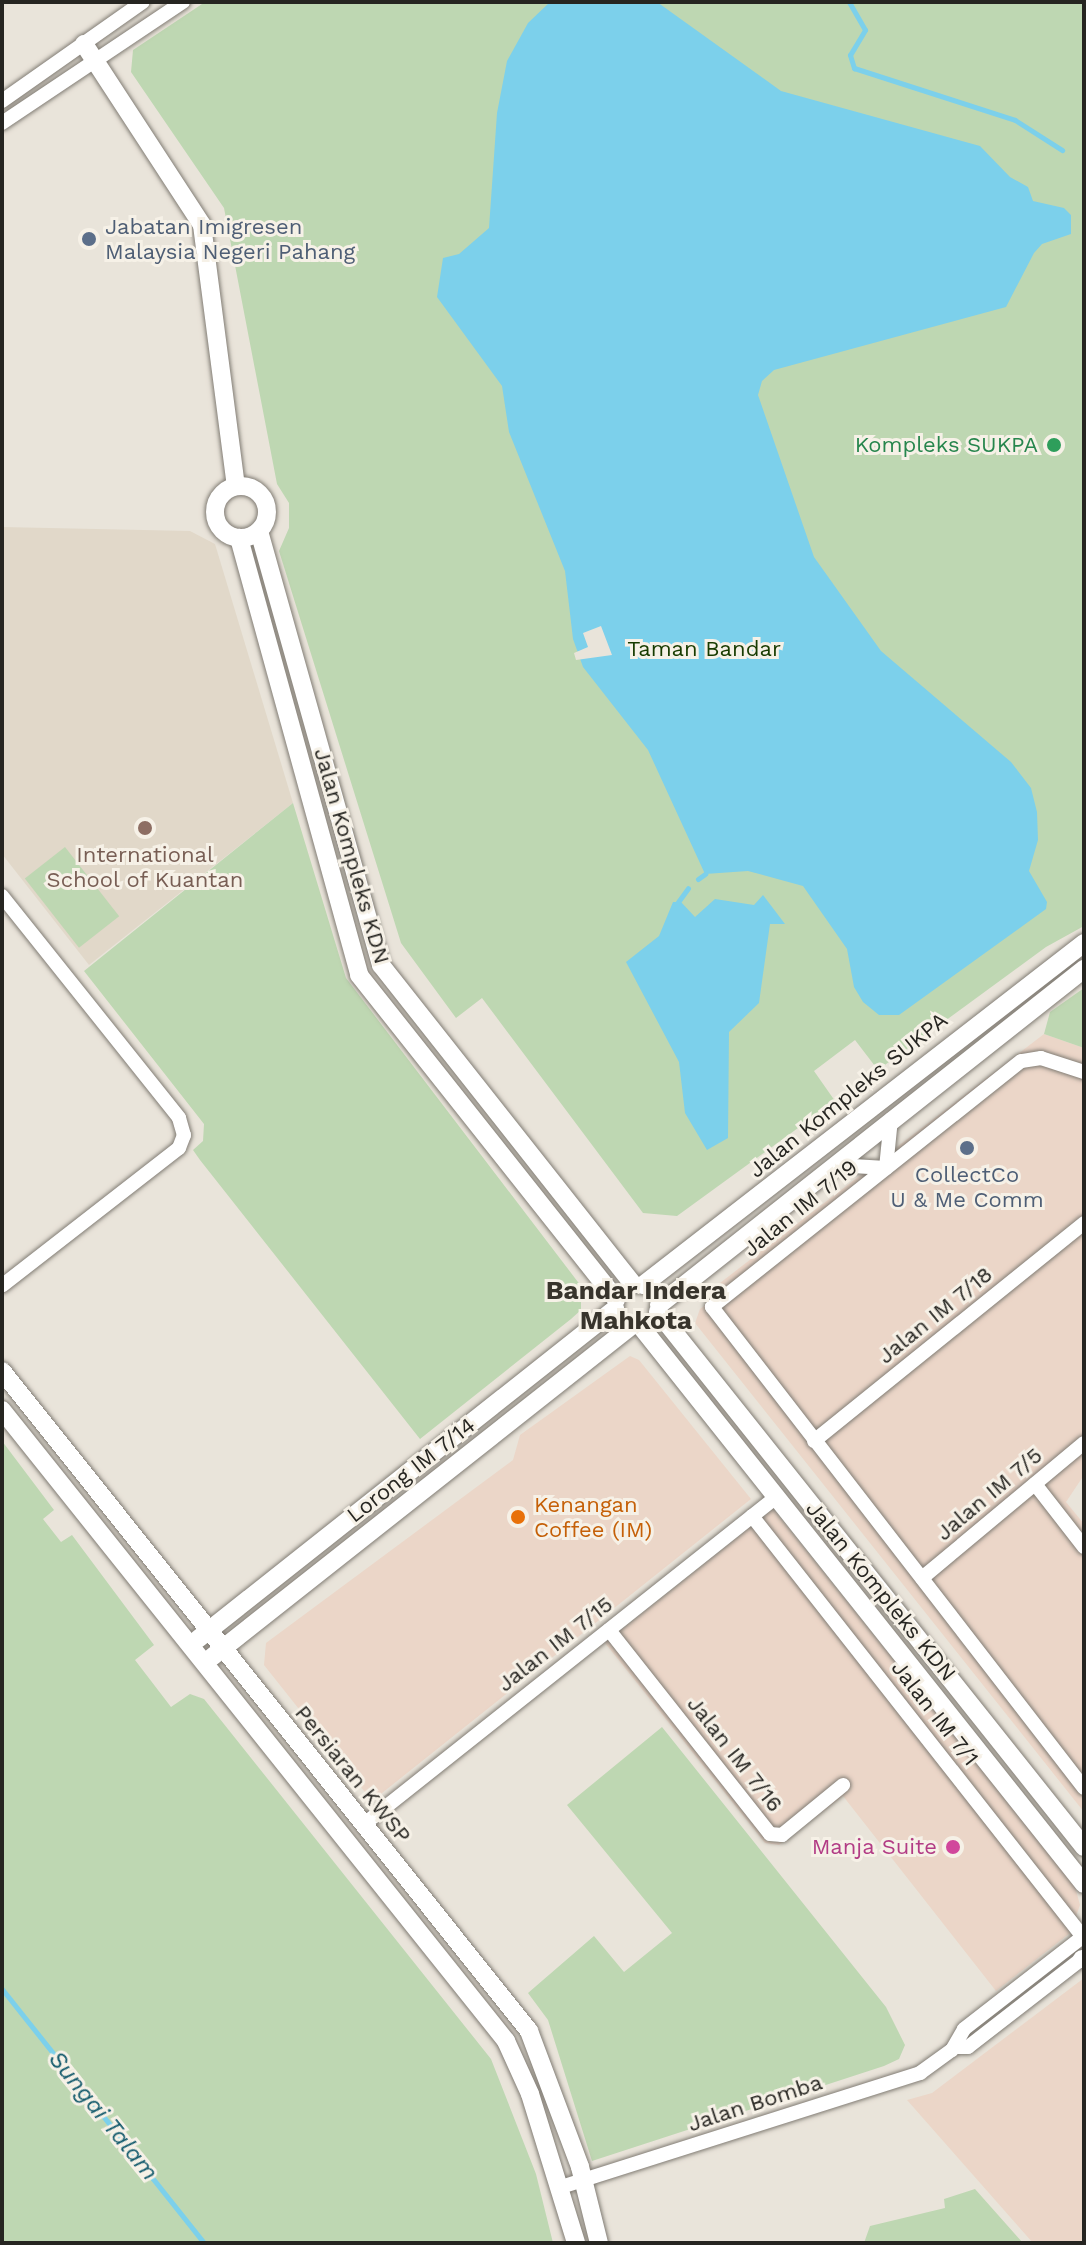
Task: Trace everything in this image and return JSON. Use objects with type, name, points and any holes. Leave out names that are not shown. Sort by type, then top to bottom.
[{"type":"street","points":[[2,101],[143,2]]},
{"type":"street","points":[[2,123],[183,2]]},
{"type":"street","points":[[84,44],[202,225],[236,486]]},
{"type":"street","points":[[236,486],[251,488],[266,503],[267,518],[259,531],[239,538],[225,532],[215,513],[219,499],[236,486]]},
{"type":"street","name":"Jalan Kompleks KDN","points":[[259,531],[381,965],[638,1284],[655,1293],[659,1309],[1084,1847]]},
{"type":"street","name":"Jalan Kompleks KDN","points":[[239,538],[359,975],[615,1304],[775,1498],[1084,1884]]},
{"type":"street","points":[[2,896],[179,1118],[184,1135],[179,1148],[2,1286]]},
{"type":"street","name":"Jalan Kompleks SUKPA","points":[[615,1304],[1084,943]]},
{"type":"street","points":[[359,975],[381,965]]},
{"type":"street","name":"Jalan Kompleks SUKPA","points":[[659,1309],[891,1119],[1084,969]]},
{"type":"street","name":"Jalan IM 7/19","points":[[922,1578],[712,1307],[1021,1061],[1041,1058],[1084,1072]]},
{"type":"street","points":[[836,1165],[886,1168],[891,1119]]},
{"type":"street","name":"Jalan IM 7/18","points":[[814,1441],[1084,1223]]},
{"type":"street","name":"Lorong IM 7/14","points":[[189,1645],[615,1304]]},
{"type":"street","name":"Lorong IM 7/14","points":[[204,1664],[659,1309]]},
{"type":"street","name":"Persiaran KWSP","points":[[2,1371],[534,2039],[584,2181],[599,2243]]},
{"type":"street","points":[[2,1410],[513,2051],[561,2187],[576,2243]]},
{"type":"street","name":"Jalan IM 7/5","points":[[922,1578],[1084,1443]]},
{"type":"street","points":[[1035,1484],[1084,1547]]},
{"type":"street","name":"Jalan IM 7/15","points":[[363,1825],[775,1498]]},
{"type":"street","name":"Jalan IM 7/1","points":[[752,1516],[1084,1936]]},
{"type":"street","points":[[922,1578],[1084,1788]]},
{"type":"street","name":"Jalan IM 7/16","points":[[609,1630],[770,1834],[782,1835],[843,1785]]},
{"type":"street","points":[[328,1822],[348,1806]]},
{"type":"street","name":"Jalan Bomba","points":[[955,2047],[954,2039],[964,2029],[1084,1936]]},
{"type":"street","name":"Jalan Bomba","points":[[561,2187],[920,2073],[955,2047],[967,2048],[1083,1958]]},
{"type":"shaded area","points":[[2,527],[190,531],[215,544],[293,803],[89,965],[2,854]]},
{"type":"shaded area","points":[[1044,1034],[1084,1048],[1084,1475],[1066,1502],[1084,1524],[1084,1812],[695,1323],[700,1309],[721,1292],[716,1286]]},
{"type":"shaded area","points":[[630,1356],[639,1360],[751,1499],[372,1801],[264,1665],[266,1643],[513,1460],[520,1435]]},
{"type":"shaded area","points":[[773,1509],[1075,1887],[1080,1905],[1070,1933],[996,1991],[843,1796],[779,1845],[765,1843],[605,1643]]},
{"type":"shaded area","points":[[1084,1978],[1084,2243],[1033,2243],[907,2100],[932,2093]]},
{"type":"green space","name":"Taman Bandar","points":[[205,2],[1084,2],[1084,926],[1046,947],[878,1070],[855,1040],[814,1071],[835,1101],[677,1216],[643,1213],[482,998],[456,1018],[401,943],[279,551],[289,528],[289,503],[277,484],[224,208],[131,72],[133,50]]},
{"type":"green space","points":[[293,803],[346,978],[581,1286],[581,1310],[420,1439],[200,1160],[193,1150],[203,1141],[204,1124],[84,971]]},
{"type":"green space","points":[[65,847],[119,916],[79,948],[25,878]]},
{"type":"green space","points":[[1084,988],[1084,1048],[1044,1034],[1050,1012]]},
{"type":"green space","points":[[2,1441],[54,1510],[43,1519],[61,1542],[72,1535],[154,1645],[135,1660],[171,1707],[190,1694],[204,1699],[491,2059],[536,2174],[553,2243],[2,2243]]},
{"type":"green space","points":[[662,1727],[886,2007],[905,2045],[899,2059],[884,2066],[592,2161],[548,2020],[528,1993],[594,1936],[624,1972],[672,1933],[567,1805]]},
{"type":"green space","points":[[975,2189],[1023,2243],[864,2243],[870,2226],[945,2208],[944,2199]]},
{"type":"water","points":[[550,2],[657,2],[781,91],[980,146],[1010,177],[1028,187],[1033,201],[1064,208],[1071,215],[1071,234],[1042,244],[1034,253],[1006,307],[774,370],[762,381],[758,395],[814,557],[881,651],[1011,762],[1031,788],[1037,812],[1038,840],[1029,871],[1047,902],[1046,909],[899,1015],[879,1015],[863,1002],[854,987],[847,949],[803,886],[748,871],[705,874],[648,750],[583,667],[573,639],[565,571],[509,432],[502,386],[437,297],[443,258],[459,254],[489,228],[497,113],[507,61],[528,23]]},
{"type":"water","points":[[763,895],[785,924],[770,924],[759,1003],[729,1032],[728,1138],[707,1150],[685,1113],[679,1062],[626,962],[659,936],[673,902],[681,902],[695,917],[715,899],[754,905]]},
{"type":"pier","points":[[601,626],[612,655],[576,660],[574,653],[588,647],[583,633]]},
{"type":"waterway","points":[[849,2],[865,30],[850,55],[854,68],[1015,120],[1062,150]]},
{"type":"waterway","points":[[698,879],[705,874]]},
{"type":"waterway","points":[[678,902],[688,888]]},
{"type":"waterway","name":"Sungai Talam","points":[[2,1989],[204,2243]]},
{"type":"place","name":"Jabatan Imigresen Malaysia Negeri Pahang","points":[[89,239]]},
{"type":"place","name":"Kompleks SUKPA","points":[[1054,445]]},
{"type":"place","name":"International School of Kuantan","points":[[145,828]]},
{"type":"place","name":"CollectCo U & Me Comm","points":[[967,1148]]},
{"type":"place","name":"Kenangan Coffee (IM)","points":[[518,1517]]},
{"type":"place","name":"Manja Suite","points":[[953,1847]]},
{"type":"district","name":"Bandar Indera Mahkota","points":[[636,1306]]}]
